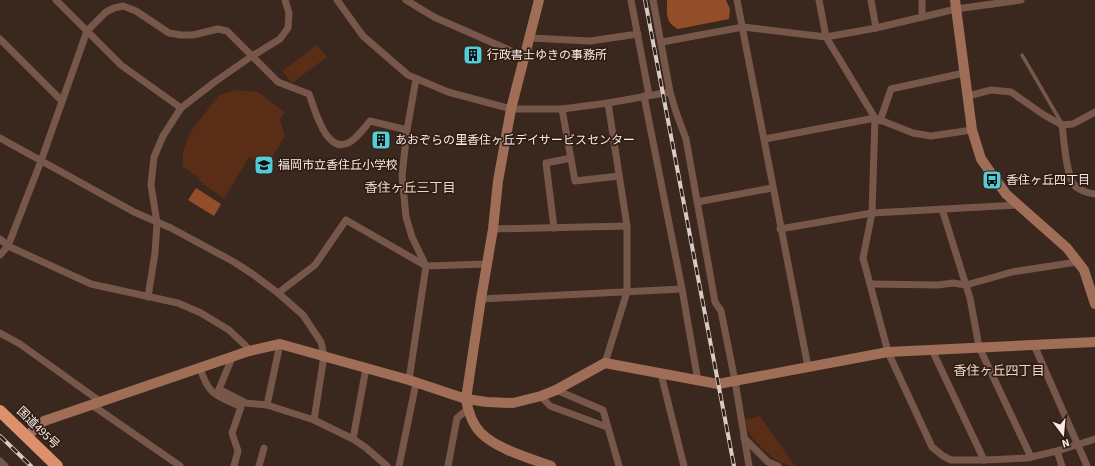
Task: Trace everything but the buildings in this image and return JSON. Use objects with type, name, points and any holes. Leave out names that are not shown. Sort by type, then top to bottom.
[{"type":"highway","name":"国道495号","points":[[0,411],[57,466]]},
{"type":"street","points":[[56,0],[121,65],[181,108]]},
{"type":"street","points":[[148,297],[155,254],[157,223],[151,185],[154,157],[163,136],[181,108],[216,80],[280,39],[288,28],[289,12],[285,0]]},
{"type":"street","points":[[337,0],[363,36],[408,75],[448,92],[511,109],[562,109],[670,92]]},
{"type":"street","points":[[406,0],[434,17],[525,57]]},
{"type":"street","points":[[539,0],[511,109],[498,181],[493,229],[481,299],[467,404],[474,423],[481,433],[498,445],[551,466]]},
{"type":"street","points":[[631,0],[638,34],[646,95],[698,381]]},
{"type":"street","points":[[653,0],[662,42],[670,92],[686,139],[715,302],[720,311],[735,381],[749,466]]},
{"type":"street","points":[[737,0],[765,139],[772,188],[808,367]]},
{"type":"street","points":[[819,0],[826,37],[878,119]]},
{"type":"street","points":[[871,0],[876,28]]},
{"type":"street","points":[[922,0],[922,17]]},
{"type":"street","points":[[662,42],[743,28],[826,37],[876,28],[922,17],[955,4],[1018,0]]},
{"type":"street","points":[[955,4],[972,130],[981,159],[1006,194],[1067,248],[1084,270],[1092,285],[1095,304]]},
{"type":"street","points":[[0,255],[8,246],[41,161],[87,31],[106,12],[114,8],[123,6],[136,11],[169,33],[181,35],[218,29],[227,31],[278,82],[310,94],[324,133],[331,141],[341,144],[350,142],[370,121],[407,130]]},
{"type":"street","points":[[530,38],[590,40],[638,34]]},
{"type":"street","points":[[0,39],[62,101]]},
{"type":"street","points":[[964,73],[892,89],[878,119],[872,213],[863,258],[888,352],[932,447],[943,456],[951,460],[984,460],[1031,457],[1057,451],[1095,439]]},
{"type":"street","points":[[399,466],[413,381],[426,266],[412,237],[406,217],[402,176],[407,130],[416,79]]},
{"type":"street","points":[[968,96],[991,90],[1011,92],[1044,115],[1062,125],[1073,124],[1095,112]]},
{"type":"street","points":[[605,363],[627,292],[627,226],[608,102]]},
{"type":"street","points":[[562,109],[575,181],[619,176]]},
{"type":"street","points":[[765,139],[878,119],[913,133],[931,136],[972,130]]},
{"type":"street","points":[[1062,125],[1069,175],[1075,186],[1088,193],[1095,194]]},
{"type":"street","points":[[0,138],[134,212],[171,228],[234,262],[251,272],[303,315],[321,342],[324,356],[314,420]]},
{"type":"street","points":[[554,228],[546,164],[571,158]]},
{"type":"street","points":[[697,202],[772,188]]},
{"type":"street","points":[[780,229],[872,213],[1019,205]]},
{"type":"street","points":[[942,209],[966,285],[979,347],[1031,457]]},
{"type":"street","points":[[278,294],[315,265],[346,220],[426,266],[487,264]]},
{"type":"street","points":[[493,229],[627,226]]},
{"type":"street","points":[[0,239],[8,246],[91,284],[178,303],[201,313],[229,330],[245,344],[249,351]]},
{"type":"street","points":[[870,284],[938,285],[953,283],[966,285],[1012,272],[1077,262]]},
{"type":"street","points":[[481,299],[682,289]]},
{"type":"street","points":[[0,332],[20,344],[180,466]]},
{"type":"street","points":[[27,436],[44,421],[249,351],[280,344],[413,381],[467,404],[487,402],[513,403],[541,396],[556,390],[605,363],[718,384],[888,352],[1095,342]]},
{"type":"street","points":[[267,405],[280,344]]},
{"type":"street","points":[[1034,345],[1087,466]]},
{"type":"street","points":[[932,350],[984,460]]},
{"type":"street","points":[[232,358],[219,389],[246,403],[267,405],[314,420],[353,439],[387,466]]},
{"type":"street","points":[[200,368],[205,382],[213,394],[241,407],[232,433],[238,451],[234,466]]},
{"type":"street","points":[[353,439],[366,368]]},
{"type":"street","points":[[661,374],[684,466]]},
{"type":"street","points":[[556,390],[603,410],[619,466]]},
{"type":"street","points":[[541,396],[550,406],[607,427]]},
{"type":"street","points":[[448,466],[457,418],[467,404]]},
{"type":"street","points":[[744,438],[768,462],[778,466]]},
{"type":"street","points":[[260,466],[264,448]]},
{"type":"street","points":[[1057,451],[1062,466]]},
{"type":"street","points":[[946,466],[949,459]]},
{"type":"street","points":[[0,461],[5,466]]},
{"type":"lane","points":[[1022,55],[1062,125]]},
{"type":"shaded area","points":[[667,0],[726,0],[730,9],[729,19],[678,29],[669,20],[667,13]]},
{"type":"shaded area","points":[[317,45],[327,57],[292,83],[282,71]]},
{"type":"shaded area","points":[[237,90],[258,92],[285,112],[280,120],[285,136],[266,167],[249,157],[224,199],[198,180],[200,178],[183,167],[183,152],[190,132],[219,95]]},
{"type":"shaded area","points":[[196,188],[221,204],[214,216],[188,200]]},
{"type":"shaded area","points":[[760,416],[795,466],[782,463],[768,454],[748,432],[745,420]]},
{"type":"railway","points":[[645,0],[734,466]]},
{"type":"railway","points":[[0,436],[31,466]]},
{"type":"place","name":"行政書士ゆきの事務所","points":[[473,55]]},
{"type":"place","name":"あおぞらの里香住ヶ丘デイサービスセンター","points":[[381,140]]},
{"type":"place","name":"福岡市立香住丘小学校","points":[[264,165]]},
{"type":"place","name":"香住ヶ丘四丁目","points":[[992,180]]},
{"type":"district","name":"香住ヶ丘三丁目","points":[[410,188]]},
{"type":"district","name":"香住ヶ丘四丁目","points":[[999,371]]}]
